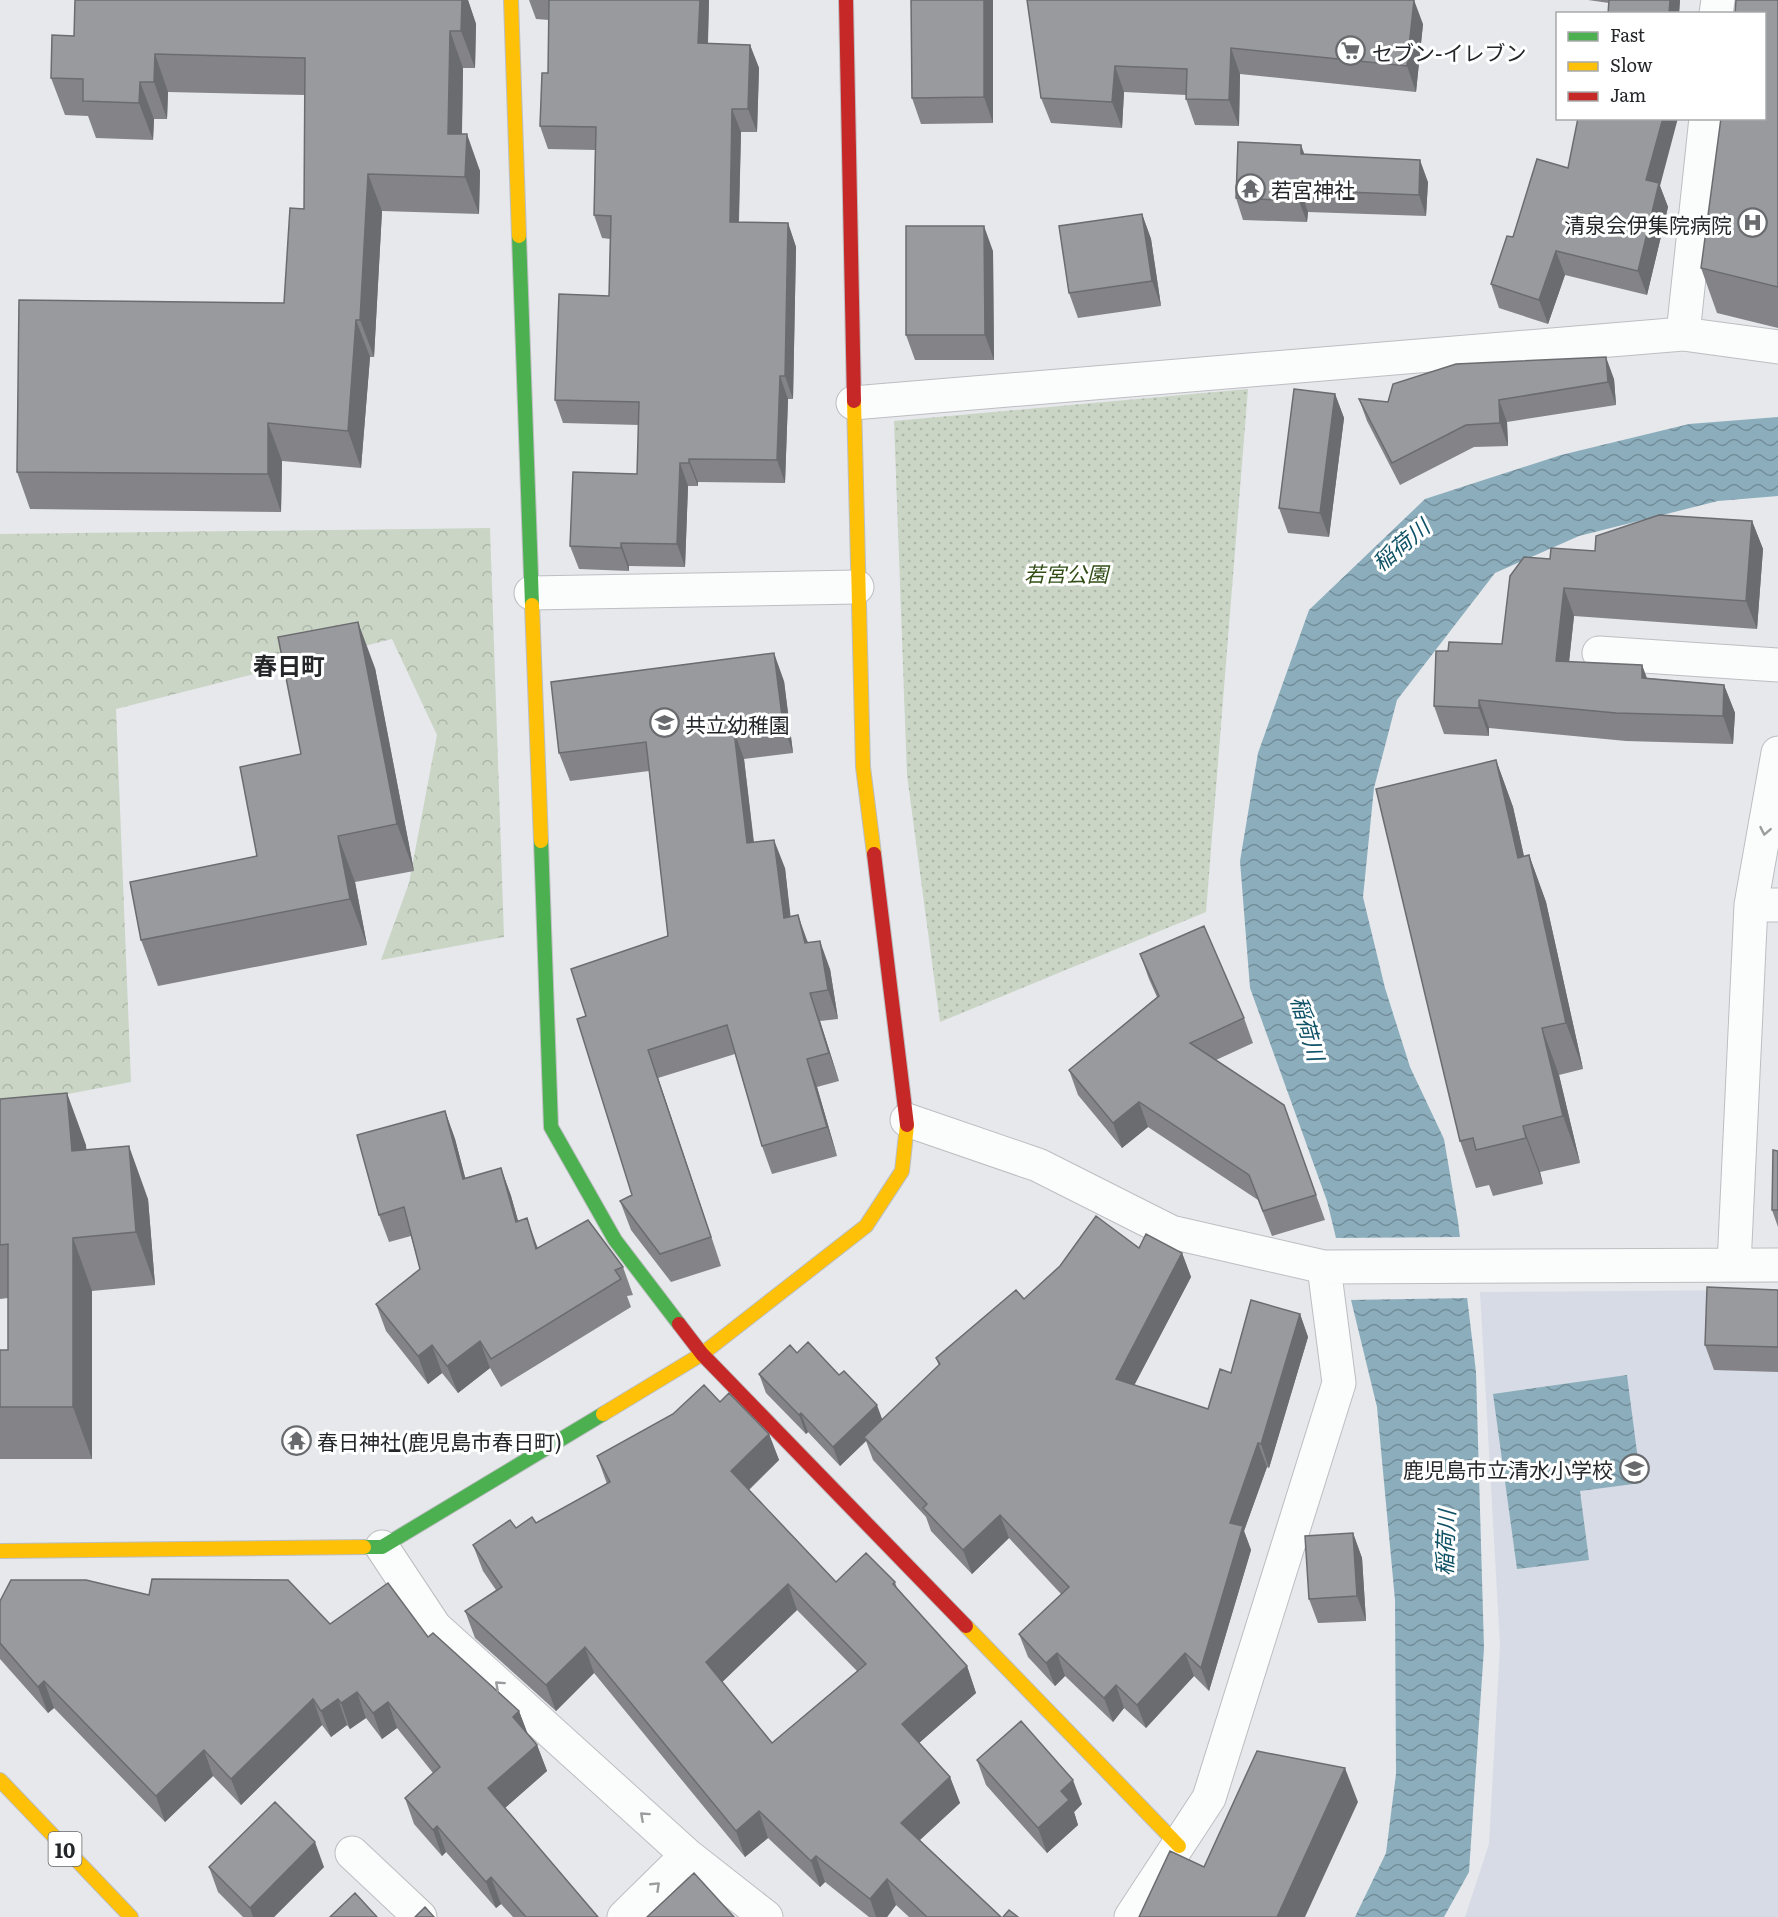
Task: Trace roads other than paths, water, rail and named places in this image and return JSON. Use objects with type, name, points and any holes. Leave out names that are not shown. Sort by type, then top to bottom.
[{"type":"main road","points":[[511,0],[551,1128],[615,1240],[702,1354],[1179,1846]]},
{"type":"main road","points":[[0,1551],[382,1547],[702,1354],[866,1226],[902,1172],[907,1120],[863,767],[857,587],[846,0]]},
{"type":"main road","name":"10","points":[[0,1780],[131,1917]]},
{"type":"street","points":[[1683,334],[1706,120]]},
{"type":"street","points":[[853,403],[1683,334],[1778,347]]},
{"type":"street","points":[[531,593],[857,587]]},
{"type":"street","points":[[1599,653],[1778,665]]},
{"type":"street","points":[[1734,1265],[1778,753]]},
{"type":"street","points":[[907,1120],[1038,1166],[1171,1232],[1324,1267],[1480,1264],[1778,1265]]},
{"type":"street","points":[[1131,1917],[1209,1798],[1339,1383],[1324,1267]]},
{"type":"street","points":[[382,1547],[435,1627],[687,1856],[766,1917]]},
{"type":"street","points":[[352,1852],[420,1917]]},
{"type":"street","points":[[624,1917],[687,1856]]},
{"type":"water","name":"稲荷川","points":[[1778,417],[1778,496],[1718,501],[1579,536],[1495,573],[1397,700],[1374,788],[1363,897],[1385,988],[1410,1067],[1444,1139],[1458,1221],[1476,1372],[1484,1648],[1469,1872],[1444,1917],[1355,1917],[1386,1853],[1396,1774],[1395,1600],[1377,1407],[1327,1201],[1250,988],[1240,861],[1258,753],[1309,610],[1425,499],[1561,455],[1689,424]]},
{"type":"water","points":[[1627,1375],[1641,1483],[1580,1491],[1589,1560],[1517,1569],[1493,1394]]},
{"type":"place","name":"セブン-イレブン","points":[[1351,51]]},
{"type":"place","name":"若宮神社","points":[[1250,188]]},
{"type":"place","name":"清泉会伊集院病院","points":[[1753,223]]},
{"type":"place","name":"共立幼稚園","points":[[664,723]]},
{"type":"place","name":"春日神社(鹿児島市春日町)","points":[[296,1440]]},
{"type":"place","name":"鹿児島市立清水小学校","points":[[1634,1468]]},
{"type":"district","name":"春日町","points":[[289,664]]},
{"type":"park label","name":"若宮公園","points":[[1066,572]]}]
